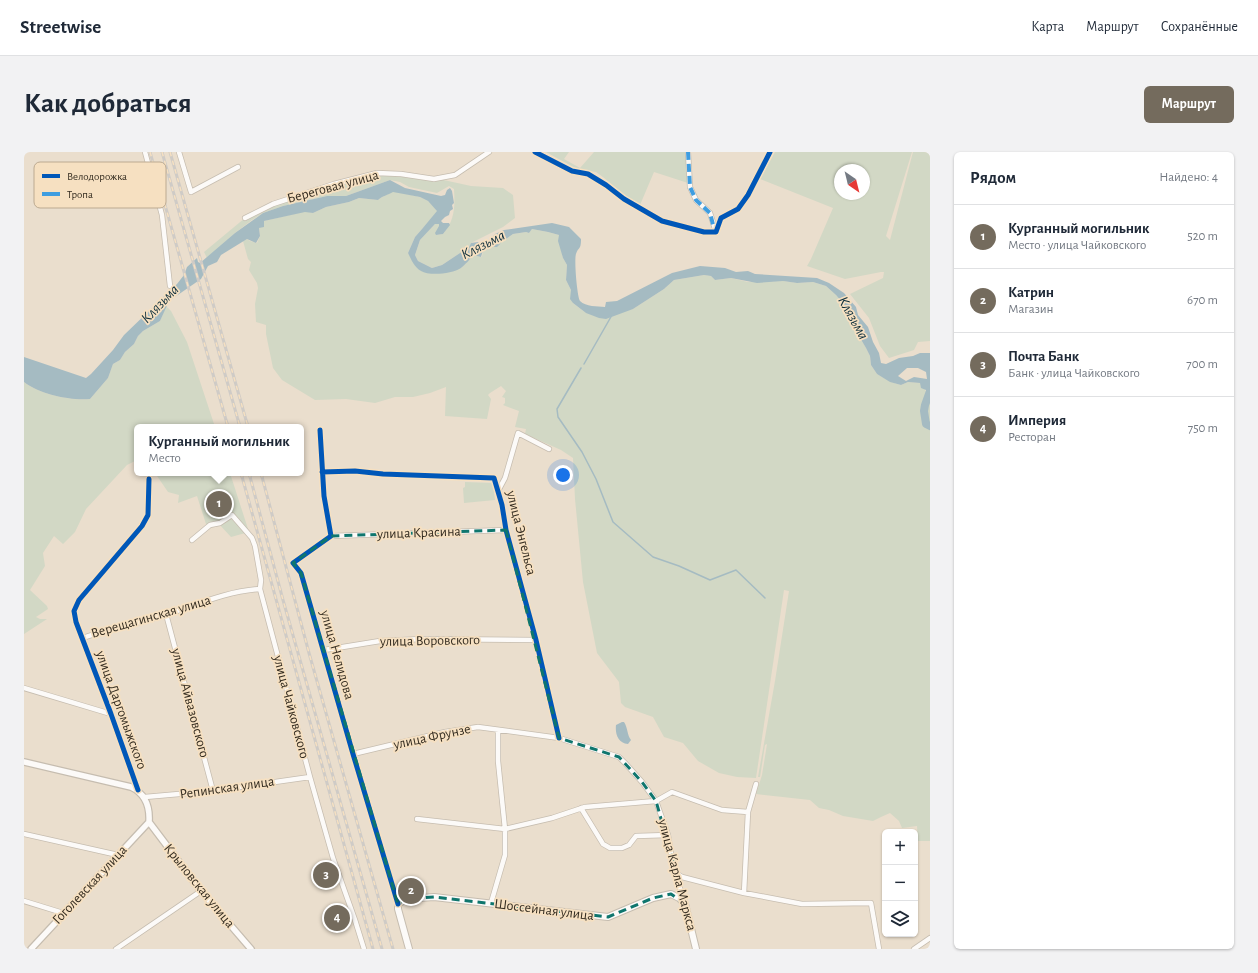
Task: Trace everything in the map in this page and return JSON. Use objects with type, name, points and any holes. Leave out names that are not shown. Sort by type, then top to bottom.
[{"type":"main road","name":"Шоссейная улица","points":[[398,904],[406,899],[434,897],[608,917],[653,898],[671,894],[679,898],[685,904]]},
{"type":"main road","name":"улица Нелидова","points":[[398,904],[409,949]]},
{"type":"main road","name":"улица Карла Маркса","points":[[685,904],[696,949]]},
{"type":"street","points":[[145,152],[148,162]]},
{"type":"street","points":[[179,152],[191,192],[238,167]]},
{"type":"street","name":"Береговая улица","points":[[245,218],[273,204],[334,184],[377,173],[401,174],[434,179],[455,175],[489,152]]},
{"type":"street","points":[[535,152],[572,171],[588,174],[606,184],[624,199],[662,221],[704,232],[716,232]]},
{"type":"street","points":[[688,152],[690,187],[696,200],[710,213],[716,232]]},
{"type":"street","points":[[716,232],[722,218],[738,209],[748,195],[770,152]]},
{"type":"street","points":[[160,208],[170,286]]},
{"type":"street","points":[[320,430],[324,496],[331,536]]},
{"type":"street","points":[[498,491],[506,478],[518,433],[549,449]]},
{"type":"street","name":"улица Энгельса","points":[[322,472],[355,471],[383,474],[494,478],[502,505],[506,530],[536,640],[559,738]]},
{"type":"street","name":"Верещагинская улица","points":[[149,479],[148,515],[142,526],[79,600],[74,611],[76,622],[82,638],[166,614],[204,601],[249,590],[260,589]]},
{"type":"street","name":"улица Чайковского","points":[[192,540],[210,525],[220,523],[232,515],[252,538],[262,580],[260,589],[310,777],[333,858],[356,920],[363,949]]},
{"type":"street","name":"улица Красина","points":[[331,536],[506,530]]},
{"type":"street","name":"улица Нелидова","points":[[331,536],[293,563],[301,573],[398,904]]},
{"type":"street","name":"улица Айвазовского","points":[[166,614],[213,791]]},
{"type":"street","name":"улица Даргомыжского","points":[[82,638],[138,790]]},
{"type":"street","name":"улица Воровского","points":[[324,650],[380,641],[536,640]]},
{"type":"street","points":[[24,688],[111,714]]},
{"type":"street","name":"улица Фрунзе","points":[[353,754],[445,732],[478,727],[559,738],[619,757],[642,782],[656,801]]},
{"type":"street","points":[[491,903],[505,855],[505,829],[498,762],[498,730]]},
{"type":"street","points":[[24,762],[132,787],[138,790],[145,797],[149,812],[149,822]]},
{"type":"street","name":"Репинская улица","points":[[145,797],[213,791],[310,777]]},
{"type":"street","points":[[744,893],[748,812],[756,784]]},
{"type":"street","points":[[417,819],[505,829],[552,818],[584,807],[656,801],[672,792],[722,810],[748,812]]},
{"type":"street","name":"улица Карла Маркса","points":[[656,801],[668,835],[674,872],[685,904]]},
{"type":"street","points":[[581,808],[603,844],[610,848],[622,848],[629,845],[636,836],[668,835]]},
{"type":"street","name":"Гоголевская улица","points":[[31,949],[149,822]]},
{"type":"street","name":"Крыловская улица","points":[[149,822],[201,891],[251,949]]},
{"type":"street","points":[[24,834],[118,855]]},
{"type":"street","points":[[674,872],[682,877],[744,893],[802,904],[871,903],[879,949]]},
{"type":"street","points":[[116,949],[201,891]]},
{"type":"street","points":[[24,901],[63,913]]},
{"type":"street","points":[[914,949],[930,938]]},
{"type":"highlighted area","points":[[506,530],[559,738],[619,757],[642,782],[656,801],[685,904],[671,894],[653,898],[608,917],[434,897],[406,899],[398,904],[301,573],[293,563],[331,536]]},
{"type":"green space","points":[[546,152],[569,152],[564,159],[580,168],[594,152],[688,152],[688,183],[654,172],[640,205],[625,196],[596,172],[577,169]]},
{"type":"green space","points":[[775,152],[912,152],[886,236],[890,240],[913,152],[930,152],[930,341],[918,342],[914,350],[889,358],[880,346],[869,318],[850,294],[883,278],[884,272],[845,279],[807,266],[833,208],[760,179]]},
{"type":"green space","points":[[377,173],[430,177],[471,186],[503,188],[513,195],[515,218],[503,227],[471,243],[469,247],[442,265],[432,268],[418,261],[415,255],[420,240],[435,224],[439,223],[436,235],[443,234],[450,224],[453,213],[454,189],[449,186],[437,193],[409,187],[400,182],[390,180],[346,196],[327,196],[283,206],[263,213],[235,233],[207,258],[204,252],[245,218],[273,204]]},
{"type":"green space","points":[[393,191],[420,197],[428,201],[438,211],[415,237],[408,253],[421,271],[461,268],[474,255],[482,257],[483,250],[490,245],[500,244],[502,239],[506,239],[513,234],[529,233],[532,229],[559,235],[563,258],[567,265],[566,280],[571,290],[573,303],[586,313],[633,309],[664,289],[674,280],[704,275],[711,276],[715,280],[731,278],[748,282],[813,282],[826,286],[847,308],[852,328],[856,331],[866,348],[870,356],[871,365],[877,374],[891,382],[901,385],[908,382],[920,383],[927,394],[925,403],[927,403],[930,397],[930,841],[918,841],[917,826],[902,828],[899,821],[890,813],[873,821],[843,816],[829,810],[819,808],[810,800],[756,794],[762,775],[767,744],[765,745],[760,777],[758,777],[789,591],[784,590],[756,778],[737,777],[719,773],[698,761],[683,743],[664,737],[653,717],[625,707],[621,703],[619,682],[597,653],[583,582],[575,499],[573,458],[561,450],[525,434],[526,429],[515,427],[519,411],[503,405],[505,403],[505,398],[502,397],[506,391],[501,386],[488,395],[491,399],[487,419],[445,416],[446,387],[413,397],[395,397],[375,403],[346,399],[315,400],[282,380],[273,368],[266,334],[266,325],[256,322],[255,304],[258,288],[257,283],[249,270],[251,262],[248,259],[243,241],[247,239],[257,243],[260,236],[259,228],[264,221],[306,211],[313,213],[326,207],[349,202],[359,198],[378,200]]},
{"type":"green space","points":[[166,306],[171,311],[187,342],[214,424],[134,424],[134,462],[127,465],[86,509],[75,532],[63,544],[54,536],[43,553],[45,566],[30,590],[47,606],[48,609],[36,617],[40,619],[47,619],[24,634],[24,382],[38,390],[56,396],[74,399],[90,399],[108,378],[113,364],[120,360],[125,352],[134,344],[138,336],[143,331],[160,321]]},
{"type":"green space","points":[[157,476],[231,476],[249,532],[231,537],[218,523],[206,524],[197,496],[178,503],[179,495],[168,492]]},
{"type":"green space","points":[[465,482],[493,483],[495,500],[464,503],[463,488],[465,487]]},
{"type":"water","name":"Клязьма","points":[[390,180],[405,188],[441,196],[445,195],[447,190],[450,188],[454,203],[452,205],[453,209],[450,211],[449,215],[441,221],[443,223],[449,223],[450,225],[443,234],[436,235],[435,233],[439,224],[435,224],[420,240],[415,255],[418,261],[432,268],[442,265],[469,247],[471,243],[478,242],[482,246],[485,245],[495,234],[504,230],[552,223],[569,227],[581,239],[580,246],[575,257],[579,298],[582,303],[592,306],[605,307],[606,302],[617,301],[672,273],[700,266],[725,268],[736,272],[748,271],[755,274],[817,278],[829,283],[844,293],[856,307],[858,315],[868,327],[873,342],[879,353],[881,363],[886,364],[899,358],[913,356],[920,353],[930,353],[930,397],[927,403],[925,403],[927,396],[926,390],[921,388],[920,383],[908,382],[901,385],[890,382],[877,374],[871,365],[870,356],[866,348],[856,331],[852,328],[847,308],[826,286],[813,282],[797,283],[783,281],[757,283],[731,278],[715,280],[711,276],[704,275],[674,280],[664,289],[633,309],[606,319],[599,318],[586,313],[570,299],[571,290],[566,280],[567,265],[563,258],[558,241],[559,235],[548,232],[532,229],[529,233],[513,234],[506,239],[502,239],[497,247],[490,245],[483,250],[481,257],[474,255],[461,268],[452,272],[435,274],[421,271],[415,265],[408,253],[415,237],[437,211],[428,201],[420,197],[393,192],[381,197],[378,200],[359,198],[349,202],[326,207],[313,213],[305,212],[264,221],[264,227],[259,228],[260,236],[256,243],[247,239],[221,255],[217,262],[208,266],[201,279],[169,301],[160,321],[143,331],[138,336],[134,344],[125,352],[120,360],[113,364],[108,378],[90,399],[74,399],[56,396],[38,390],[24,382],[24,357],[86,378],[113,350],[124,335],[177,284],[184,275],[187,267],[197,258],[198,262],[200,263],[235,233],[263,213],[283,206],[327,196],[346,196]],"holes":[[[907,368],[918,368],[926,372],[927,379],[914,377],[906,381],[898,376]]]},
{"type":"water","points":[[622,722],[625,724],[631,740],[628,744],[622,742],[618,738],[616,732],[616,725]]},
{"type":"waterway","points":[[584,364],[612,315]]},
{"type":"waterway","points":[[581,368],[557,409],[558,417],[582,452],[596,479],[613,522],[653,557],[679,566],[710,580],[736,570],[765,598]]},
{"type":"waterway","points":[[930,391],[924,411],[926,424],[930,426]]},
{"type":"railway","points":[[150,152],[153,162]]},
{"type":"railway","points":[[162,152],[165,162]]},
{"type":"railway","points":[[170,152],[247,424]]},
{"type":"railway","points":[[166,166],[239,424]]},
{"type":"railway","points":[[166,208],[227,424]]},
{"type":"railway","points":[[242,476],[373,949]]},
{"type":"railway","points":[[250,476],[283,600],[382,949]]},
{"type":"railway","points":[[262,476],[309,653],[393,949]]},
{"type":"marked path","points":[[688,152],[690,187],[696,200],[710,213],[715,232]]},
{"type":"cycle path","points":[[535,152],[572,171],[588,174],[606,185],[624,199],[662,221],[704,232],[716,232],[721,218],[738,209],[748,195],[770,152]]},
{"type":"cycle path","points":[[320,430],[324,496],[331,536],[293,563],[301,573],[398,904]]},
{"type":"cycle path","points":[[322,472],[355,471],[383,474],[494,478],[502,505],[506,530],[536,640],[559,738]]},
{"type":"cycle path","points":[[138,790],[76,622],[74,611],[79,600],[142,526],[148,515],[149,479]]},
{"type":"place","name":"Курганный могильник","points":[[219,504]]},
{"type":"place","name":"Почта Банк","points":[[326,875]]},
{"type":"place","name":"Катрин","points":[[411,891]]},
{"type":"place","name":"Империя","points":[[337,918]]}]
